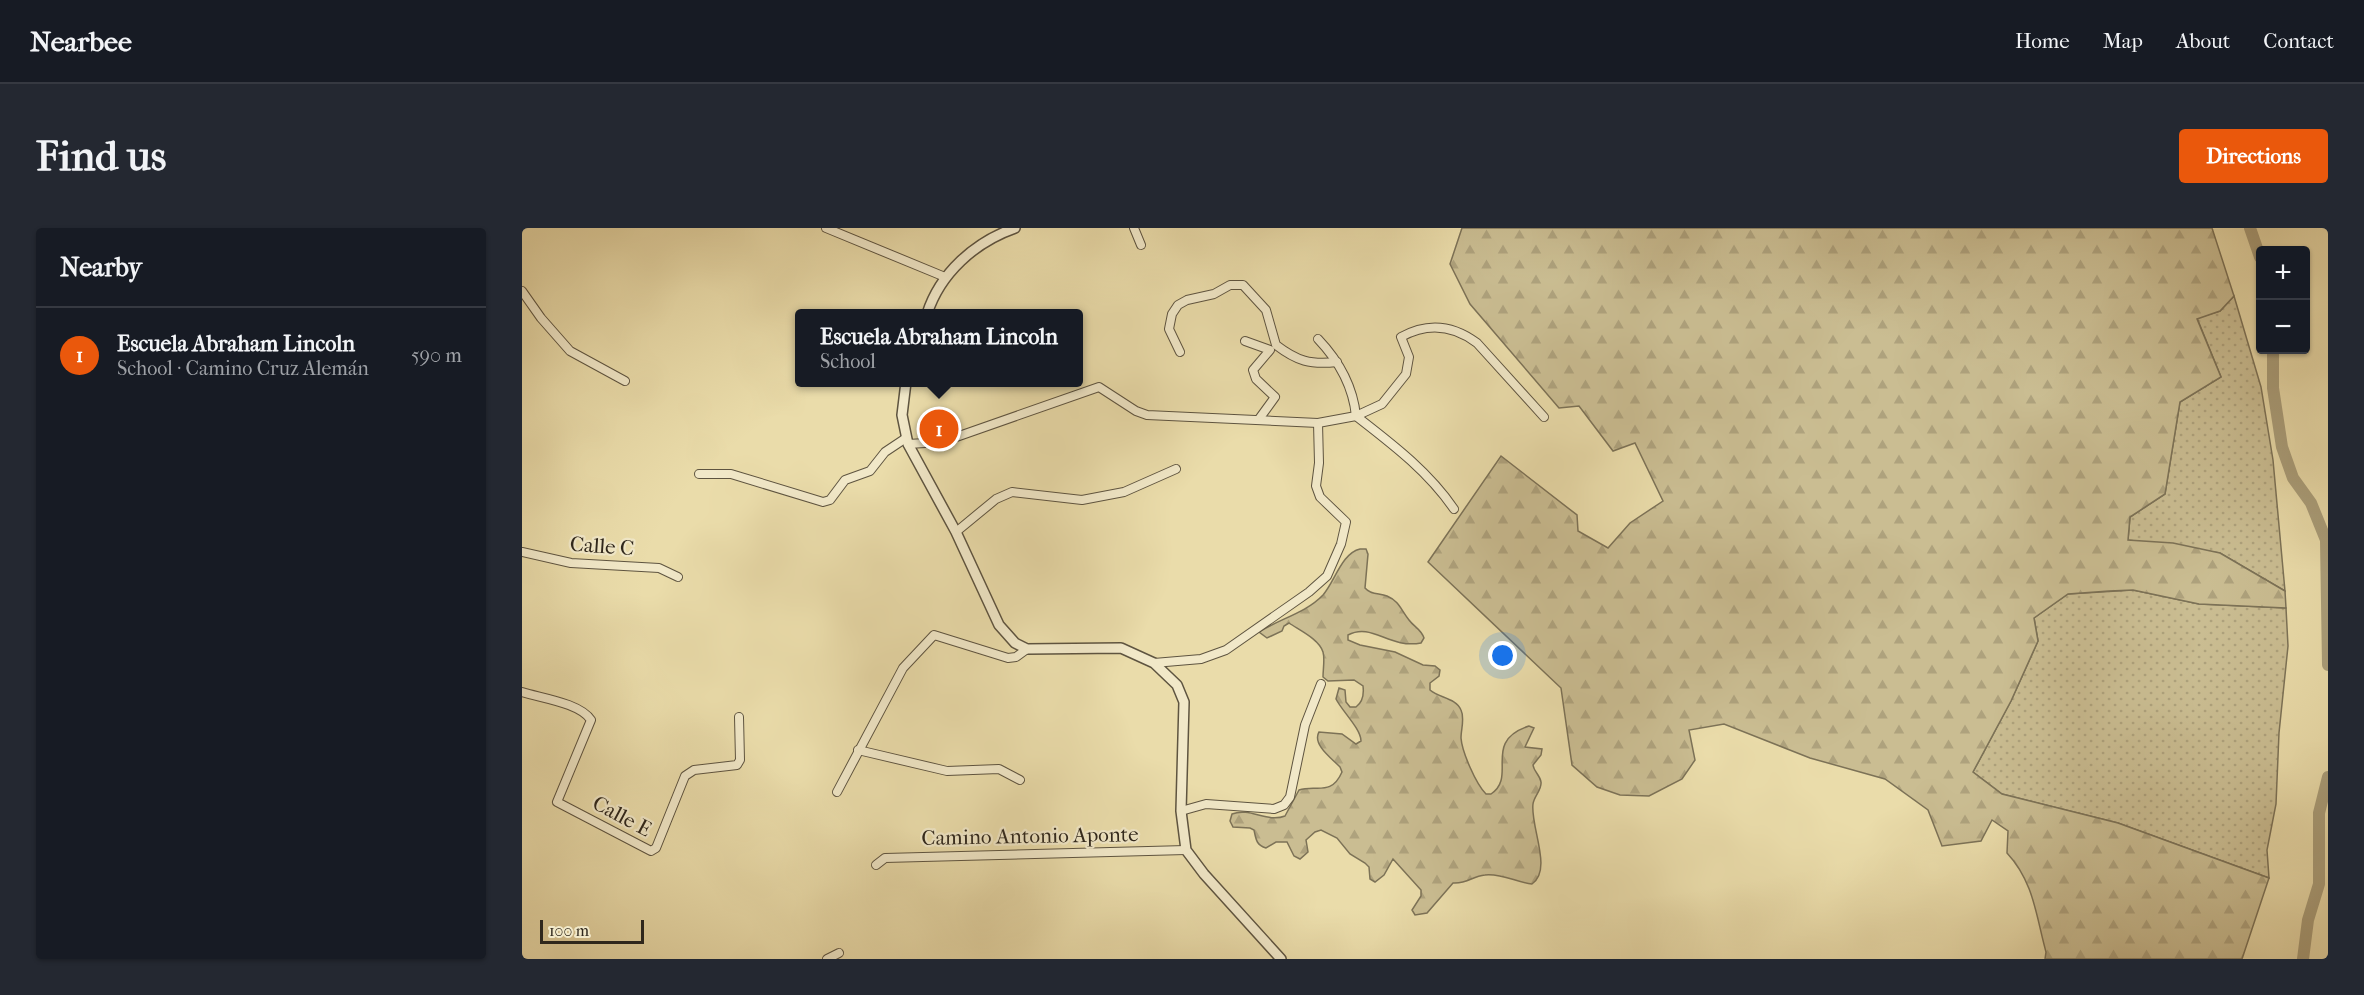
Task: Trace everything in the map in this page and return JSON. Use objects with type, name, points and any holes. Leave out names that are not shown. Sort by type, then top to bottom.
[{"type":"street","points":[[826,228],[945,277]]},
{"type":"street","points":[[929,309],[945,277],[970,252],[1004,230],[1015,228]]},
{"type":"street","points":[[1134,228],[1141,245]]},
{"type":"street","points":[[1180,352],[1169,329],[1172,315],[1178,305],[1187,300],[1214,294],[1230,285],[1244,285],[1266,310],[1276,345],[1302,362],[1320,364],[1337,362]]},
{"type":"street","points":[[522,291],[541,318],[570,351],[625,381]]},
{"type":"street","points":[[699,474],[731,474],[824,502],[830,500],[845,480],[870,471],[885,452],[907,441],[942,442],[1099,387],[1136,411],[1147,415],[1318,423],[1356,416],[1382,404],[1406,374],[1409,357],[1401,337],[1415,329],[1432,326],[1464,333],[1477,343],[1544,417]]},
{"type":"street","points":[[1318,339],[1337,362],[1354,397],[1356,416],[1416,465],[1438,486],[1454,509]]},
{"type":"street","points":[[1245,341],[1270,350],[1253,370],[1256,379],[1275,396],[1259,419]]},
{"type":"street","points":[[905,387],[902,415],[907,441],[956,532],[999,625],[1015,643],[1027,649],[1121,648],[1154,663],[1177,685],[1184,702],[1181,811],[1186,850],[1204,874],[1281,959]]},
{"type":"street","points":[[1154,663],[1201,659],[1226,650],[1309,592],[1327,576],[1341,544],[1346,522],[1320,497],[1316,486],[1319,463],[1318,423]]},
{"type":"street","points":[[956,532],[996,499],[1012,492],[1082,500],[1124,492],[1176,469]]},
{"type":"street","name":"Calle C","points":[[522,552],[571,563],[660,568],[678,577]]},
{"type":"street","points":[[837,792],[903,668],[934,635],[1008,658],[1016,657],[1027,649]]},
{"type":"street","points":[[1181,811],[1206,804],[1274,809],[1284,805],[1290,797],[1305,725],[1321,684]]},
{"type":"street","name":"Calle E","points":[[522,692],[564,703],[587,713],[591,720],[557,802],[651,851],[656,848],[685,776],[694,770],[737,765],[740,760],[739,717]]},
{"type":"street","points":[[858,750],[947,771],[999,769],[1020,780]]},
{"type":"street","name":"Camino Antonio Aponte","points":[[876,865],[885,858],[1186,850]]},
{"type":"street","points":[[826,959],[839,953]]},
{"type":"green space","points":[[1462,228],[2212,228],[2234,296],[2220,311],[2197,319],[2221,377],[2180,402],[2165,494],[2130,517],[2128,540],[2173,543],[2220,553],[2285,591],[2286,608],[2199,604],[2133,590],[2068,594],[2034,618],[2038,641],[2011,701],[1973,772],[2002,794],[2118,823],[2269,878],[2242,959],[2045,959],[2046,952],[2029,888],[2007,853],[2008,831],[1992,820],[1981,841],[1942,846],[1928,810],[1885,779],[1810,758],[1724,724],[1689,730],[1695,760],[1682,779],[1649,796],[1620,795],[1597,787],[1572,765],[1561,688],[1428,562],[1501,456],[1577,515],[1578,531],[1608,548],[1630,523],[1663,501],[1635,443],[1613,451],[1579,406],[1559,408],[1470,304],[1450,264]]},
{"type":"green space","points":[[2234,296],[2261,387],[2273,460],[2285,591],[2220,553],[2128,540],[2130,517],[2165,494],[2180,402],[2221,377],[2197,318],[2220,311]]},
{"type":"green space","points":[[1360,549],[1366,549],[1368,554],[1365,588],[1394,600],[1424,638],[1421,643],[1410,644],[1373,633],[1357,632],[1348,635],[1348,640],[1360,645],[1395,652],[1423,665],[1435,666],[1440,670],[1439,676],[1430,683],[1430,690],[1459,706],[1463,720],[1461,738],[1464,751],[1474,776],[1486,794],[1491,794],[1498,787],[1502,778],[1503,750],[1507,741],[1515,733],[1529,726],[1534,728],[1525,747],[1542,749],[1541,755],[1533,765],[1541,782],[1533,804],[1533,813],[1541,869],[1532,884],[1497,875],[1481,876],[1453,883],[1427,913],[1415,915],[1412,910],[1421,896],[1421,890],[1393,859],[1384,875],[1375,882],[1370,879],[1369,867],[1365,863],[1350,854],[1337,838],[1321,830],[1306,840],[1308,852],[1300,859],[1294,856],[1287,842],[1276,842],[1266,848],[1258,843],[1254,830],[1233,827],[1230,821],[1232,814],[1245,812],[1272,818],[1285,816],[1299,790],[1328,787],[1338,780],[1342,772],[1320,746],[1319,732],[1342,734],[1356,744],[1361,741],[1358,731],[1336,699],[1339,688],[1345,690],[1346,702],[1350,707],[1356,707],[1362,698],[1363,686],[1354,680],[1328,681],[1323,677],[1324,658],[1321,647],[1289,623],[1282,631],[1267,638],[1259,632],[1316,601],[1323,595],[1348,556]]},
{"type":"green space","points":[[2133,590],[2199,604],[2286,608],[2288,646],[2279,733],[2276,804],[2267,850],[2269,878],[2118,823],[2002,794],[1973,772],[2011,701],[2038,641],[2034,618],[2068,594]]},
{"type":"waterway","points":[[2250,228],[2256,246]]},
{"type":"waterway","points":[[2273,354],[2273,388],[2282,447],[2293,478],[2311,503],[2326,540],[2328,665]]},
{"type":"waterway","points":[[2303,959],[2308,920],[2319,884],[2319,813],[2328,777]]},
{"type":"place","name":"Escuela Abraham Lincoln","points":[[939,429]]}]
